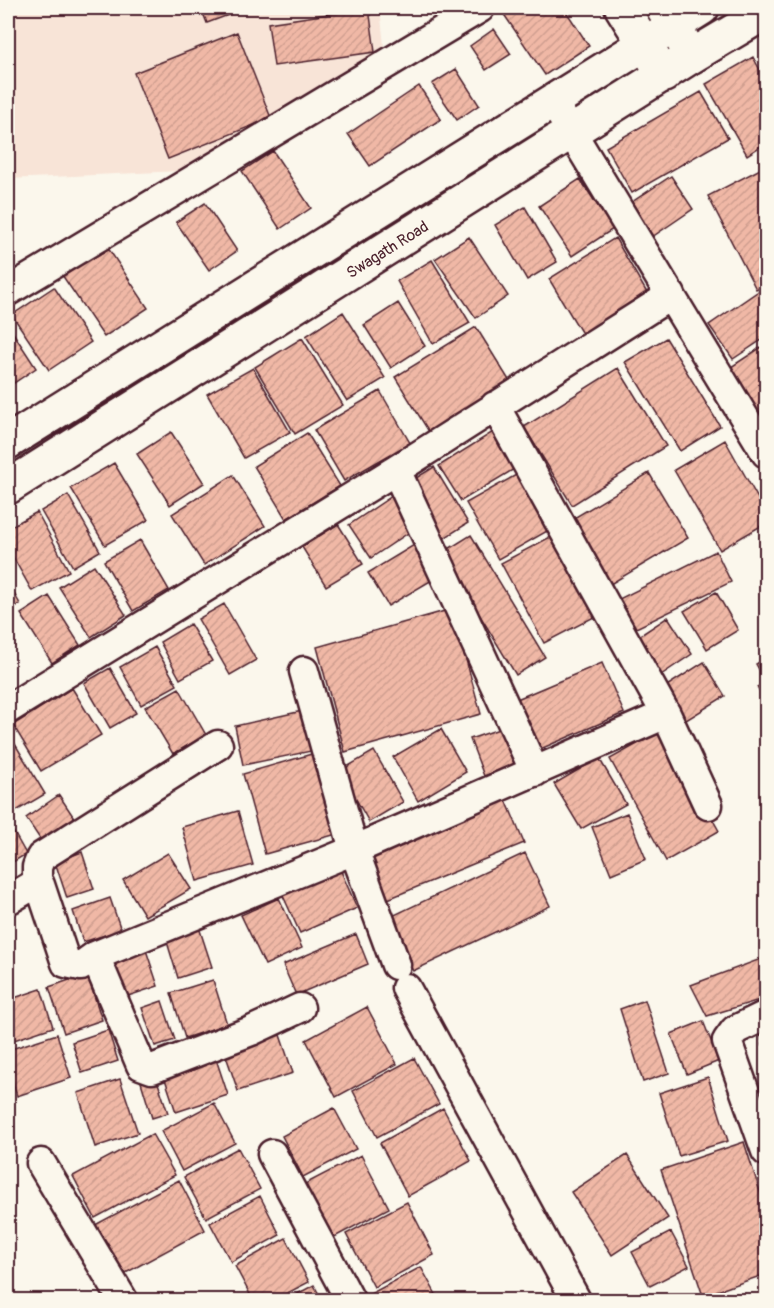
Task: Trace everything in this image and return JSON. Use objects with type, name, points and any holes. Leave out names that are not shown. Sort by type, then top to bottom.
[{"type":"main road","points":[[622,8],[664,75]]},
{"type":"main road","points":[[8,442],[644,43],[668,16],[702,8]]},
{"type":"main road","name":"Swagath Road","points":[[8,487],[692,56],[766,12]]},
{"type":"main road","points":[[668,16],[692,56]]},
{"type":"street","points":[[8,291],[480,8]]},
{"type":"street","points":[[552,100],[671,295],[762,436]]},
{"type":"street","points":[[8,709],[396,470],[671,295]]},
{"type":"street","points":[[495,406],[666,714],[708,805]]},
{"type":"street","points":[[396,470],[535,772]]},
{"type":"street","points":[[304,671],[354,850],[401,976],[576,1300]]},
{"type":"street","points":[[218,745],[41,857],[37,867],[37,884],[66,963],[81,966],[95,956],[354,850],[666,714]]},
{"type":"street","points":[[8,900],[37,884]]},
{"type":"street","points":[[95,956],[141,1065],[146,1068],[152,1069],[251,1031],[300,1008]]},
{"type":"street","points":[[766,1015],[735,1030],[727,1041],[766,1152]]},
{"type":"street","points":[[272,1154],[350,1300]]},
{"type":"street","points":[[41,1163],[123,1300]]},
{"type":"shaded area","points":[[8,8],[380,8],[385,55],[181,171],[8,179]]},
{"type":"building","points":[[201,8],[247,8],[207,23]]},
{"type":"building","points":[[369,8],[375,52],[274,66],[268,23]]},
{"type":"building","points":[[505,8],[564,8],[589,46],[545,75],[501,10]]},
{"type":"building","points":[[494,29],[511,54],[486,70],[470,46]]},
{"type":"building","points":[[237,32],[271,118],[168,159],[134,73]]},
{"type":"building","points":[[753,57],[766,81],[766,143],[747,155],[706,84]]},
{"type":"building","points":[[456,69],[479,105],[457,120],[432,84]]},
{"type":"building","points":[[419,86],[441,119],[370,166],[348,134]]},
{"type":"building","points":[[701,92],[728,138],[632,193],[606,147]]},
{"type":"building","points":[[273,151],[311,208],[280,229],[242,171]]},
{"type":"building","points":[[766,166],[766,284],[756,289],[708,196]]},
{"type":"building","points":[[671,176],[693,209],[652,237],[629,204]]},
{"type":"building","points":[[580,179],[613,229],[572,256],[539,206]]},
{"type":"building","points":[[205,203],[237,251],[209,270],[176,222]]},
{"type":"building","points":[[525,207],[557,262],[527,280],[495,225]]},
{"type":"building","points":[[469,237],[508,296],[476,318],[435,259]]},
{"type":"building","points":[[615,238],[650,298],[584,337],[549,279]]},
{"type":"building","points":[[104,242],[148,308],[104,337],[60,272]]},
{"type":"building","points":[[432,260],[470,323],[433,344],[397,281]]},
{"type":"building","points":[[766,286],[766,337],[733,359],[709,325]]},
{"type":"building","points":[[54,287],[91,342],[49,370],[12,315]]},
{"type":"building","points":[[398,303],[425,346],[391,368],[364,325]]},
{"type":"building","points":[[343,312],[385,378],[347,401],[306,336]]},
{"type":"building","points":[[8,325],[36,368],[8,387]]},
{"type":"building","points":[[476,327],[512,385],[431,435],[395,377]]},
{"type":"building","points":[[302,338],[343,405],[295,434],[255,367]]},
{"type":"building","points":[[666,338],[720,426],[680,451],[625,362]]},
{"type":"building","points":[[766,344],[766,412],[756,419],[725,371]]},
{"type":"building","points":[[253,368],[290,432],[244,458],[207,394]]},
{"type":"building","points":[[618,368],[666,446],[572,505],[524,427]]},
{"type":"building","points":[[380,391],[410,443],[344,481],[314,430]]},
{"type":"building","points":[[171,432],[204,483],[170,505],[137,454]]},
{"type":"building","points":[[493,432],[516,468],[461,501],[439,466]]},
{"type":"building","points":[[307,433],[340,486],[286,519],[254,466]]},
{"type":"building","points":[[725,440],[766,513],[766,523],[720,550],[674,470]]},
{"type":"building","points":[[114,463],[148,520],[105,545],[71,488]]},
{"type":"building","points":[[434,467],[468,523],[438,542],[403,486]]},
{"type":"building","points":[[649,473],[688,538],[607,586],[569,521]]},
{"type":"building","points":[[518,474],[549,530],[498,559],[466,503]]},
{"type":"building","points":[[233,475],[265,526],[204,565],[172,514]]},
{"type":"building","points":[[68,495],[100,551],[73,567],[41,511]]},
{"type":"building","points":[[392,496],[414,529],[371,558],[349,525]]},
{"type":"building","points":[[37,512],[69,571],[32,591],[8,548],[8,528]]},
{"type":"building","points":[[338,524],[363,564],[326,586],[302,547]]},
{"type":"building","points":[[556,534],[598,615],[544,643],[501,563]]},
{"type":"building","points":[[471,535],[545,657],[516,675],[442,553]]},
{"type":"building","points":[[140,540],[169,590],[133,611],[104,561]]},
{"type":"building","points":[[419,542],[439,576],[388,606],[368,573]]},
{"type":"building","points":[[716,551],[731,582],[632,630],[617,600]]},
{"type":"building","points":[[94,565],[126,615],[91,637],[59,587]]},
{"type":"building","points":[[8,583],[20,604],[8,611]]},
{"type":"building","points":[[716,592],[738,630],[707,649],[684,611]]},
{"type":"building","points":[[49,596],[80,645],[52,663],[21,614]]},
{"type":"building","points":[[224,604],[256,660],[230,675],[198,619]]},
{"type":"building","points":[[452,609],[481,714],[345,752],[317,647]]},
{"type":"building","points":[[668,617],[692,654],[655,679],[630,642]]},
{"type":"building","points":[[190,624],[212,661],[180,679],[160,642]]},
{"type":"building","points":[[155,647],[177,685],[141,705],[120,667]]},
{"type":"building","points":[[766,658],[766,677],[764,678],[756,664]]},
{"type":"building","points":[[704,662],[725,696],[683,722],[662,689]]},
{"type":"building","points":[[602,663],[624,713],[538,750],[517,699]]},
{"type":"building","points":[[110,668],[136,713],[110,728],[84,683]]},
{"type":"building","points":[[766,682],[766,704],[757,687]]},
{"type":"building","points":[[72,688],[101,735],[41,771],[13,725]]},
{"type":"building","points":[[179,688],[206,735],[173,754],[145,707]]},
{"type":"building","points":[[307,710],[316,750],[243,765],[235,726]]},
{"type":"building","points":[[502,728],[516,764],[484,776],[470,739]]},
{"type":"building","points":[[441,729],[466,772],[418,801],[393,757]]},
{"type":"building","points":[[663,730],[719,831],[666,861],[610,759]]},
{"type":"building","points":[[8,735],[45,794],[8,816]]},
{"type":"building","points":[[374,751],[403,802],[369,822],[340,771]]},
{"type":"building","points":[[315,753],[337,834],[265,854],[243,774]]},
{"type":"building","points":[[599,758],[626,804],[581,829],[554,784]]},
{"type":"building","points":[[59,795],[77,822],[44,845],[26,818]]},
{"type":"building","points":[[504,795],[524,843],[388,899],[369,851]]},
{"type":"building","points":[[238,811],[253,865],[197,881],[182,827]]},
{"type":"building","points":[[627,813],[646,859],[611,874],[592,827]]},
{"type":"building","points":[[8,822],[26,854],[8,865]]},
{"type":"building","points":[[82,852],[94,889],[67,898],[55,862]]},
{"type":"building","points":[[168,853],[191,889],[145,916],[123,880]]},
{"type":"building","points":[[525,853],[550,906],[413,971],[388,918]]},
{"type":"building","points":[[337,862],[357,908],[300,933],[279,887]]},
{"type":"building","points":[[110,898],[121,930],[83,942],[73,911]]},
{"type":"building","points":[[279,898],[302,948],[265,965],[241,915]]},
{"type":"building","points":[[197,921],[212,967],[178,978],[164,932]]},
{"type":"building","points":[[356,934],[368,964],[296,995],[283,965]]},
{"type":"building","points":[[144,944],[158,986],[119,999],[105,956]]},
{"type":"building","points":[[766,957],[766,998],[707,1016],[691,985]]},
{"type":"building","points":[[87,974],[102,1020],[64,1033],[49,987]]},
{"type":"building","points":[[213,980],[227,1024],[185,1038],[171,993]]},
{"type":"building","points":[[41,989],[53,1027],[8,1042],[8,1000]]},
{"type":"building","points":[[645,1000],[669,1073],[643,1082],[620,1009]]},
{"type":"building","points":[[162,1001],[175,1040],[155,1046],[142,1008]]},
{"type":"building","points":[[367,1007],[397,1064],[336,1097],[306,1040]]},
{"type":"building","points":[[703,1021],[719,1061],[687,1074],[671,1034]]},
{"type":"building","points":[[766,1023],[766,1044],[763,1045],[759,1024]]},
{"type":"building","points":[[108,1030],[118,1061],[82,1073],[72,1042]]},
{"type":"building","points":[[57,1034],[71,1078],[17,1096],[8,1066],[8,1050]]},
{"type":"building","points":[[280,1035],[293,1073],[238,1091],[225,1053]]},
{"type":"building","points":[[215,1056],[228,1095],[176,1112],[163,1073]]},
{"type":"building","points":[[414,1058],[439,1104],[377,1137],[353,1091]]},
{"type":"building","points":[[156,1077],[168,1113],[152,1118],[141,1082]]},
{"type":"building","points":[[708,1077],[728,1141],[679,1156],[659,1093]]},
{"type":"building","points":[[120,1079],[138,1133],[95,1147],[78,1093]]},
{"type":"building","points":[[214,1103],[235,1143],[182,1171],[161,1131]]},
{"type":"building","points":[[334,1108],[356,1149],[303,1177],[282,1136]]},
{"type":"building","points":[[443,1108],[471,1161],[408,1196],[380,1143]]},
{"type":"building","points":[[152,1134],[175,1175],[95,1218],[73,1176]]},
{"type":"building","points":[[744,1142],[766,1210],[766,1274],[703,1296],[661,1170]]},
{"type":"building","points":[[238,1148],[260,1189],[206,1218],[184,1177]]},
{"type":"building","points":[[361,1155],[389,1208],[329,1240],[301,1186]]},
{"type":"building","points":[[627,1155],[668,1218],[612,1255],[571,1192]]},
{"type":"building","points":[[179,1180],[205,1230],[122,1275],[95,1225]]},
{"type":"building","points":[[260,1196],[280,1235],[231,1262],[210,1223]]},
{"type":"building","points":[[407,1202],[434,1255],[374,1287],[346,1234]]},
{"type":"building","points":[[671,1232],[689,1266],[650,1286],[632,1252]]},
{"type":"building","points":[[286,1238],[309,1282],[274,1300],[253,1300],[235,1266]]},
{"type":"building","points":[[421,1267],[439,1300],[359,1300]]},
{"type":"building","points":[[314,1285],[322,1300],[286,1300]]}]
